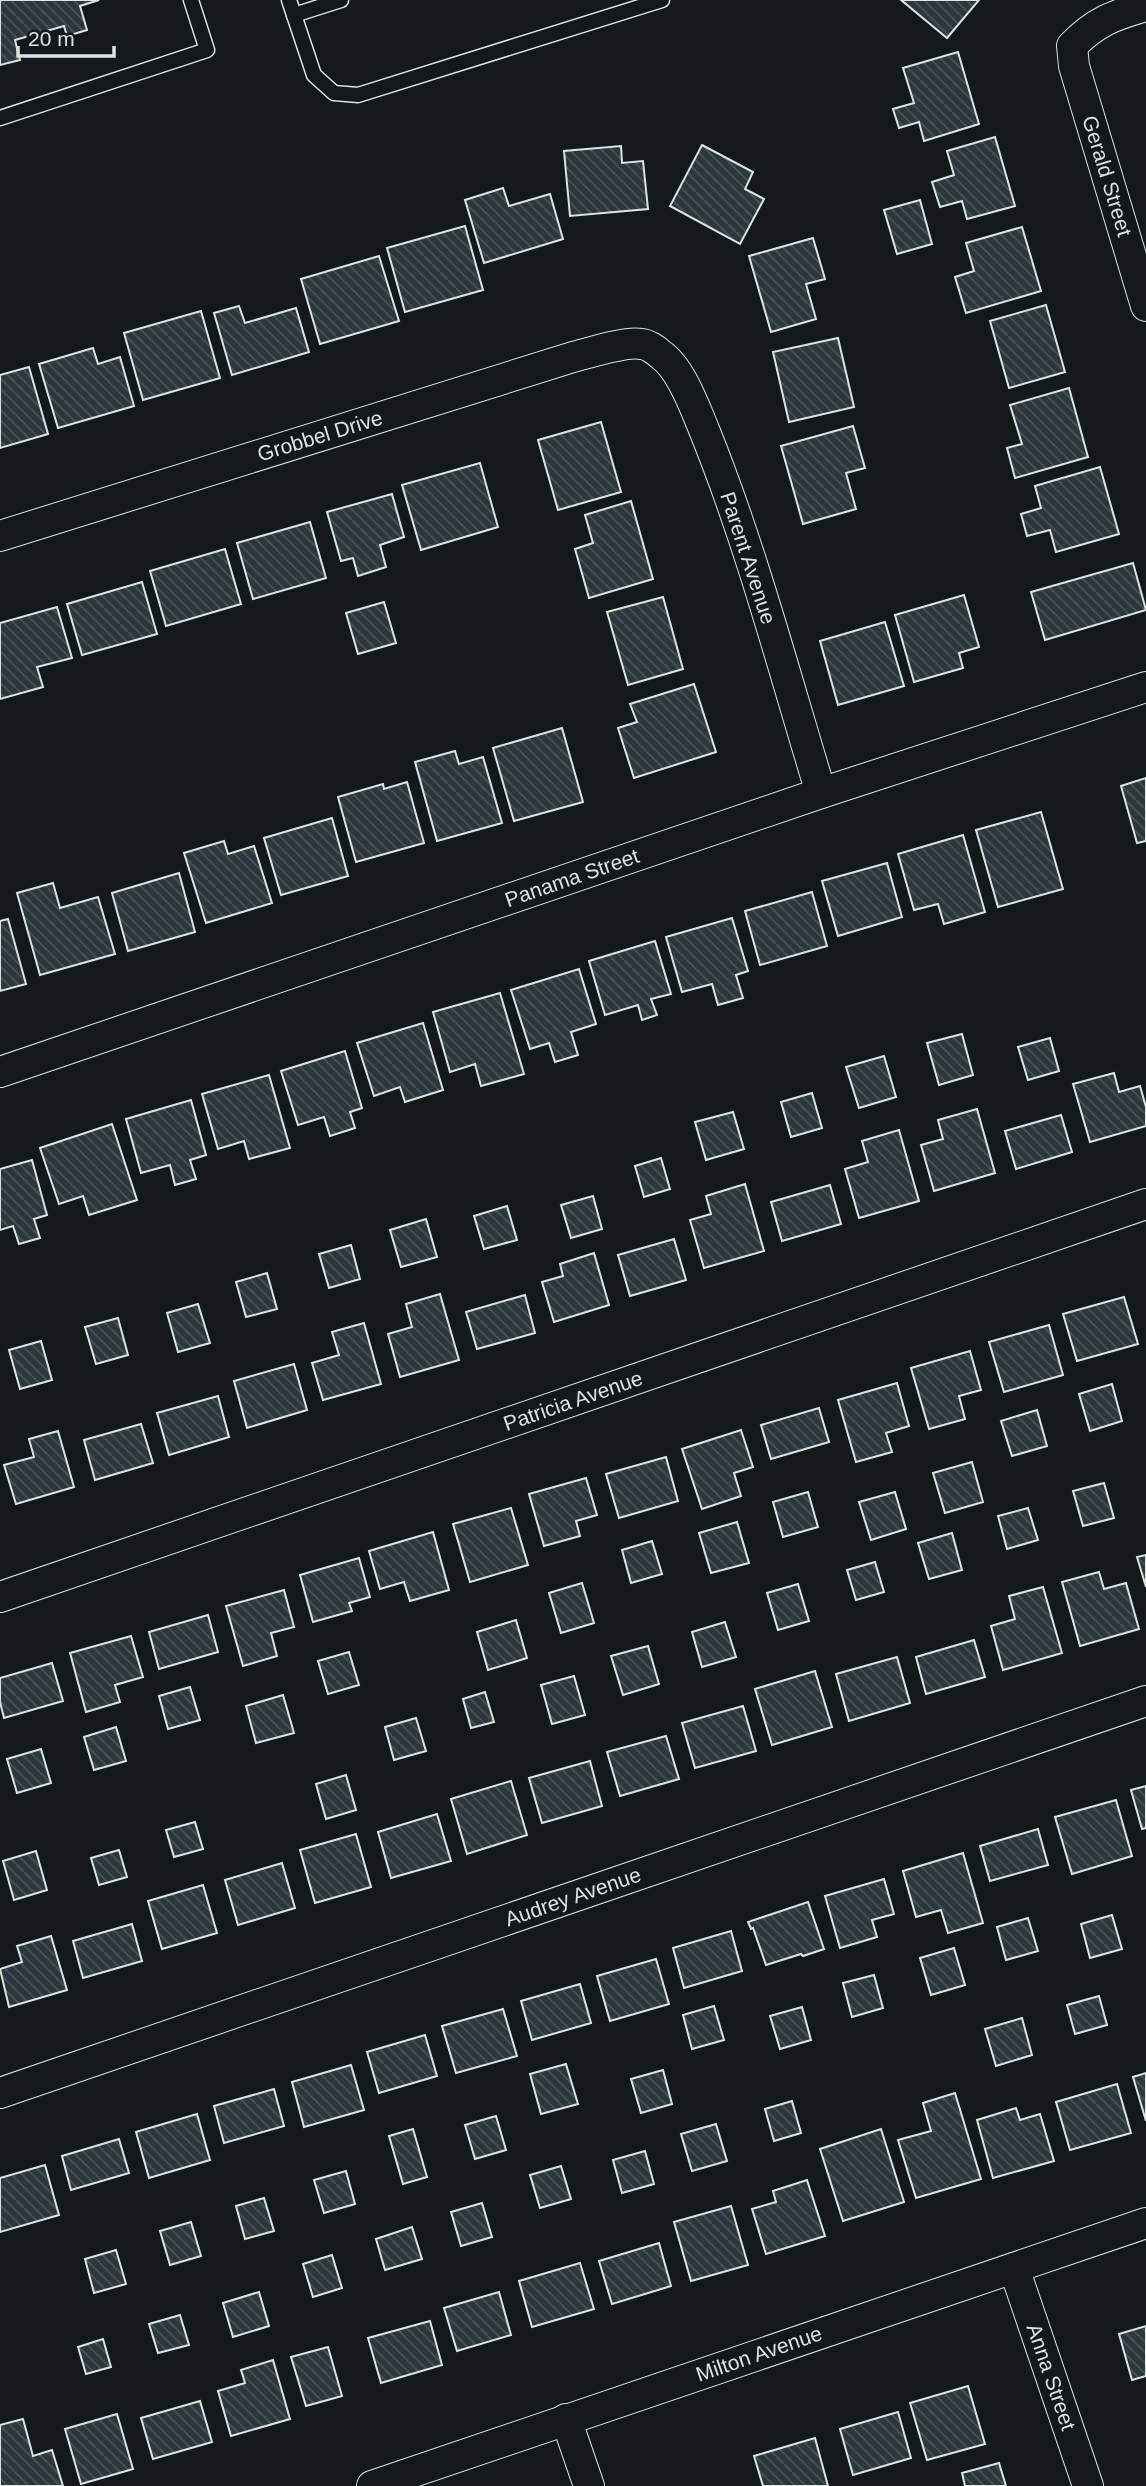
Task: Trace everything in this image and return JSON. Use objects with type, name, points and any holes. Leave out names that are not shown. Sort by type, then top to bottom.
[{"type":"street","name":"Gerald Street","points":[[1146,6],[1113,15],[1088,30],[1072,46],[1074,66],[1146,306]]},
{"type":"street","name":"Grobbel Drive","points":[[0,536],[573,358],[642,344]]},
{"type":"street","name":"Parent Avenue","points":[[642,344],[662,355],[676,371],[692,401],[715,458],[753,570],[821,793]]},
{"type":"street","name":"Panama Street","points":[[0,1072],[821,793],[1146,687]]},
{"type":"street","name":"Patricia Avenue","points":[[0,1597],[1146,1204]]},
{"type":"street","name":"Audrey Avenue","points":[[0,2093],[1146,1702]]},
{"type":"street","name":"Milton Avenue","points":[[372,2486],[1146,2223]]},
{"type":"street","name":"Anna Street","points":[[1014,2268],[1088,2486]]},
{"type":"street","points":[[566,2419],[589,2486]]},
{"type":"lane","points":[[0,118],[206,50],[191,0]]},
{"type":"lane","points":[[289,0],[314,75],[334,93],[358,95],[662,0]]},
{"type":"lane","points":[[294,15],[341,0]]},
{"type":"building","points":[[0,0],[99,0],[80,6],[87,30],[67,36],[64,26],[15,40],[20,60],[0,65]]},
{"type":"building","points":[[901,0],[979,0],[947,38]]},
{"type":"building","points":[[958,52],[979,124],[924,141],[919,122],[899,128],[893,109],[914,103],[903,68]]},
{"type":"building","points":[[995,137],[1015,206],[967,219],[962,201],[940,207],[932,182],[954,175],[947,151]]},
{"type":"building","points":[[702,145],[753,172],[745,189],[764,199],[740,244],[670,206]]},
{"type":"building","points":[[621,146],[622,163],[643,161],[648,209],[570,216],[564,151]]},
{"type":"building","points":[[503,188],[509,206],[550,194],[563,239],[484,263],[465,200]]},
{"type":"building","points":[[920,200],[932,244],[897,254],[884,210]]},
{"type":"building","points":[[465,226],[483,290],[405,312],[387,248]]},
{"type":"building","points":[[1022,227],[1041,291],[966,313],[955,277],[974,271],[966,243]]},
{"type":"building","points":[[813,238],[825,279],[806,284],[816,319],[771,332],[749,256]]},
{"type":"building","points":[[379,256],[399,321],[320,344],[301,279]]},
{"type":"building","points":[[1046,305],[1065,372],[1009,388],[990,321]]},
{"type":"building","points":[[239,306],[245,323],[296,308],[309,352],[232,375],[214,313]]},
{"type":"building","points":[[201,311],[220,378],[143,400],[124,333]]},
{"type":"building","points":[[838,338],[854,407],[789,422],[773,352]]},
{"type":"building","points":[[93,348],[98,364],[120,357],[134,406],[58,428],[39,364]]},
{"type":"building","points":[[29,367],[48,434],[0,448],[0,375]]},
{"type":"building","points":[[1069,388],[1088,457],[1015,478],[1007,448],[1022,444],[1010,405]]},
{"type":"building","points":[[601,422],[621,492],[558,510],[538,440]]},
{"type":"building","points":[[853,426],[865,468],[846,473],[856,509],[803,524],[781,446]]},
{"type":"building","points":[[480,463],[498,527],[421,550],[402,485]]},
{"type":"building","points":[[1100,467],[1119,534],[1056,552],[1050,530],[1027,536],[1021,514],[1041,508],[1035,486]]},
{"type":"building","points":[[392,494],[404,537],[380,545],[386,567],[358,576],[353,558],[341,561],[327,512]]},
{"type":"building","points":[[631,501],[653,579],[589,598],[575,549],[593,543],[585,515]]},
{"type":"building","points":[[310,522],[326,578],[253,599],[237,543]]},
{"type":"building","points":[[225,549],[241,604],[166,626],[150,571]]},
{"type":"building","points":[[1133,563],[1146,610],[1045,640],[1031,592]]},
{"type":"building","points":[[142,582],[157,634],[82,655],[67,604]]},
{"type":"building","points":[[964,595],[979,647],[959,653],[963,668],[914,682],[895,615]]},
{"type":"building","points":[[663,597],[683,669],[628,685],[607,612]]},
{"type":"building","points":[[384,602],[396,643],[358,654],[346,613]]},
{"type":"building","points":[[57,607],[72,658],[37,667],[43,687],[0,699],[0,623]]},
{"type":"building","points":[[885,622],[904,686],[838,705],[820,641]]},
{"type":"building","points":[[694,684],[716,752],[634,778],[618,728],[637,722],[630,704]]},
{"type":"building","points":[[562,728],[583,802],[514,821],[493,748]]},
{"type":"building","points":[[455,751],[459,764],[483,757],[502,823],[437,841],[415,762]]},
{"type":"building","points":[[1146,778],[1146,841],[1137,843],[1121,786]]},
{"type":"building","points":[[407,782],[424,843],[356,862],[338,797],[383,784],[384,789]]},
{"type":"building","points":[[1041,812],[1063,889],[998,907],[976,830]]},
{"type":"building","points":[[332,818],[348,876],[281,895],[264,838]]},
{"type":"building","points":[[963,835],[985,912],[944,924],[938,904],[914,910],[898,854]]},
{"type":"building","points":[[224,841],[228,854],[254,846],[272,903],[206,923],[184,853]]},
{"type":"building","points":[[887,863],[902,917],[838,936],[822,881]]},
{"type":"building","points":[[179,873],[195,932],[128,951],[112,893]]},
{"type":"building","points":[[53,883],[60,908],[98,897],[115,954],[40,975],[17,893]]},
{"type":"building","points":[[812,892],[827,946],[760,965],[745,911]]},
{"type":"building","points":[[732,918],[748,971],[736,975],[743,998],[718,1005],[712,984],[682,992],[666,937]]},
{"type":"building","points":[[8,919],[26,984],[0,991],[0,921]]},
{"type":"building","points":[[655,941],[671,994],[651,999],[657,1015],[642,1020],[638,1005],[605,1015],[589,961]]},
{"type":"building","points":[[579,969],[596,1024],[571,1032],[578,1055],[555,1062],[549,1043],[530,1049],[511,990]]},
{"type":"building","points":[[500,993],[524,1074],[481,1086],[475,1064],[450,1072],[433,1012]]},
{"type":"building","points":[[423,1023],[443,1090],[405,1102],[400,1087],[374,1096],[357,1043]]},
{"type":"building","points":[[962,1034],[973,1075],[939,1085],[927,1043]]},
{"type":"building","points":[[1050,1038],[1059,1071],[1028,1080],[1018,1047]]},
{"type":"building","points":[[345,1051],[362,1108],[350,1112],[355,1128],[330,1136],[324,1117],[298,1125],[281,1071]]},
{"type":"building","points":[[884,1056],[896,1097],[859,1108],[846,1067]]},
{"type":"building","points":[[1114,1073],[1119,1092],[1140,1086],[1146,1107],[1146,1126],[1090,1142],[1073,1084]]},
{"type":"building","points":[[269,1075],[290,1148],[249,1159],[244,1141],[218,1149],[202,1094]]},
{"type":"building","points":[[812,1093],[822,1128],[791,1137],[781,1102]]},
{"type":"building","points":[[191,1100],[206,1155],[190,1160],[196,1179],[175,1185],[170,1165],[141,1173],[126,1119]]},
{"type":"building","points":[[977,1109],[995,1173],[934,1191],[921,1145],[943,1139],[938,1120]]},
{"type":"building","points":[[733,1112],[744,1149],[706,1160],[695,1122]]},
{"type":"building","points":[[1061,1115],[1072,1152],[1016,1169],[1005,1131]]},
{"type":"building","points":[[112,1124],[137,1200],[89,1215],[83,1196],[59,1204],[40,1148]]},
{"type":"building","points":[[899,1130],[919,1201],[859,1218],[845,1169],[868,1162],[862,1141]]},
{"type":"building","points":[[661,1158],[670,1189],[644,1197],[635,1166]]},
{"type":"building","points":[[32,1160],[47,1215],[34,1219],[40,1238],[19,1244],[13,1226],[0,1230],[0,1169]]},
{"type":"building","points":[[745,1184],[764,1251],[704,1268],[690,1220],[711,1214],[706,1196]]},
{"type":"building","points":[[830,1185],[841,1224],[782,1241],[771,1202]]},
{"type":"building","points":[[593,1196],[602,1229],[571,1238],[561,1205]]},
{"type":"building","points":[[507,1206],[517,1240],[484,1249],[474,1216]]},
{"type":"building","points":[[426,1219],[437,1257],[401,1267],[390,1230]]},
{"type":"building","points":[[674,1239],[686,1280],[630,1296],[618,1255]]},
{"type":"building","points":[[351,1245],[360,1279],[329,1288],[319,1254]]},
{"type":"building","points":[[594,1253],[609,1305],[554,1322],[542,1282],[563,1276],[560,1264]]},
{"type":"building","points":[[267,1273],[277,1309],[246,1317],[236,1282]]},
{"type":"building","points":[[440,1294],[459,1360],[400,1377],[388,1334],[412,1327],[406,1304]]},
{"type":"building","points":[[525,1295],[535,1333],[477,1349],[466,1312]]},
{"type":"building","points":[[1124,1297],[1138,1344],[1077,1361],[1063,1314]]},
{"type":"building","points":[[198,1304],[210,1343],[178,1352],[167,1313]]},
{"type":"building","points":[[118,1318],[128,1355],[96,1364],[85,1327]]},
{"type":"building","points":[[364,1323],[381,1384],[323,1400],[312,1363],[339,1355],[332,1332]]},
{"type":"building","points":[[1049,1325],[1063,1375],[1004,1392],[989,1342]]},
{"type":"building","points":[[41,1341],[52,1380],[20,1389],[9,1350]]},
{"type":"building","points":[[970,1351],[981,1390],[959,1396],[965,1419],[929,1429],[911,1368]]},
{"type":"building","points":[[294,1364],[307,1410],[247,1428],[234,1381]]},
{"type":"building","points":[[897,1383],[909,1426],[886,1433],[892,1452],[856,1462],[838,1400]]},
{"type":"building","points":[[1112,1384],[1122,1421],[1090,1431],[1079,1394]]},
{"type":"building","points":[[218,1396],[229,1437],[169,1455],[157,1413]]},
{"type":"building","points":[[819,1408],[829,1442],[771,1459],[761,1425]]},
{"type":"building","points":[[1037,1410],[1047,1446],[1012,1456],[1001,1421]]},
{"type":"building","points":[[141,1424],[153,1463],[95,1480],[84,1440]]},
{"type":"building","points":[[741,1430],[753,1467],[734,1473],[741,1496],[702,1509],[682,1449]]},
{"type":"building","points":[[58,1431],[74,1487],[16,1504],[4,1465],[34,1457],[29,1439]]},
{"type":"building","points":[[666,1457],[678,1501],[619,1518],[606,1474]]},
{"type":"building","points":[[972,1462],[983,1502],[945,1513],[933,1473]]},
{"type":"building","points":[[586,1478],[597,1515],[576,1521],[580,1536],[544,1546],[529,1494]]},
{"type":"building","points":[[1104,1483],[1114,1518],[1083,1526],[1073,1491]]},
{"type":"building","points":[[808,1492],[818,1527],[783,1537],[773,1502]]},
{"type":"building","points":[[895,1492],[906,1529],[871,1540],[859,1502]]},
{"type":"building","points":[[511,1508],[528,1565],[470,1582],[453,1524]]},
{"type":"building","points":[[1028,1508],[1038,1540],[1007,1549],[998,1516]]},
{"type":"building","points":[[737,1522],[749,1563],[711,1573],[699,1533]]},
{"type":"building","points":[[433,1532],[449,1590],[410,1601],[404,1582],[380,1589],[369,1551]]},
{"type":"building","points":[[952,1533],[962,1570],[929,1579],[918,1543]]},
{"type":"building","points":[[652,1541],[662,1574],[631,1583],[622,1550]]},
{"type":"building","points":[[1146,1555],[1146,1587],[1137,1557]]},
{"type":"building","points":[[359,1558],[370,1597],[349,1603],[352,1611],[313,1622],[300,1575]]},
{"type":"building","points":[[875,1562],[884,1592],[856,1600],[847,1570]]},
{"type":"building","points":[[1099,1572],[1104,1589],[1126,1583],[1139,1629],[1080,1646],[1062,1582]]},
{"type":"building","points":[[582,1583],[594,1623],[561,1633],[549,1593]]},
{"type":"building","points":[[798,1584],[809,1621],[778,1630],[767,1593]]},
{"type":"building","points":[[1043,1587],[1062,1653],[1003,1670],[991,1626],[1015,1619],[1009,1596]]},
{"type":"building","points":[[284,1590],[294,1627],[271,1633],[277,1656],[243,1666],[226,1606]]},
{"type":"building","points":[[208,1615],[218,1652],[159,1669],[149,1632]]},
{"type":"building","points":[[516,1620],[527,1658],[488,1670],[477,1632]]},
{"type":"building","points":[[725,1622],[736,1657],[702,1667],[692,1632]]},
{"type":"building","points":[[131,1636],[143,1677],[115,1685],[120,1702],[86,1712],[70,1653]]},
{"type":"building","points":[[974,1640],[985,1677],[926,1694],[916,1657]]},
{"type":"building","points":[[648,1646],[659,1684],[623,1695],[611,1656]]},
{"type":"building","points":[[349,1652],[359,1685],[328,1694],[318,1661]]},
{"type":"building","points":[[897,1657],[910,1703],[849,1721],[836,1674]]},
{"type":"building","points":[[52,1663],[63,1701],[4,1718],[0,1702],[0,1678]]},
{"type":"building","points":[[815,1671],[832,1727],[772,1745],[755,1689]]},
{"type":"building","points":[[574,1676],[585,1715],[552,1724],[541,1685]]},
{"type":"building","points":[[190,1687],[200,1720],[168,1729],[159,1696]]},
{"type":"building","points":[[485,1692],[494,1722],[471,1728],[463,1699]]},
{"type":"building","points":[[283,1695],[294,1733],[256,1743],[246,1706]]},
{"type":"building","points":[[743,1706],[756,1751],[695,1768],[682,1723]]},
{"type":"building","points":[[416,1718],[426,1751],[394,1760],[385,1727]]},
{"type":"building","points":[[116,1727],[126,1761],[94,1770],[84,1737]]},
{"type":"building","points":[[666,1736],[679,1779],[620,1796],[607,1752]]},
{"type":"building","points":[[41,1749],[51,1783],[17,1793],[7,1759]]},
{"type":"building","points":[[590,1761],[602,1806],[542,1823],[529,1778]]},
{"type":"building","points":[[346,1775],[356,1810],[326,1819],[316,1784]]},
{"type":"building","points":[[511,1781],[527,1835],[467,1854],[451,1799]]},
{"type":"building","points":[[1146,1786],[1146,1828],[1142,1829],[1131,1790]]},
{"type":"building","points":[[1116,1800],[1132,1856],[1072,1874],[1055,1817]]},
{"type":"building","points":[[437,1814],[451,1861],[391,1878],[378,1832]]},
{"type":"building","points":[[195,1822],[203,1849],[174,1857],[166,1830]]},
{"type":"building","points":[[1038,1829],[1048,1865],[990,1881],[980,1846]]},
{"type":"building","points":[[356,1834],[371,1887],[315,1903],[300,1850]]},
{"type":"building","points":[[119,1850],[127,1877],[99,1885],[91,1858]]},
{"type":"building","points":[[36,1851],[47,1890],[14,1900],[3,1861]]},
{"type":"building","points":[[963,1853],[983,1923],[948,1933],[941,1910],[916,1917],[903,1871]]},
{"type":"building","points":[[282,1863],[295,1908],[238,1925],[225,1880]]},
{"type":"building","points":[[884,1879],[894,1914],[872,1920],[877,1937],[840,1948],[825,1896]]},
{"type":"building","points":[[203,1885],[217,1933],[162,1949],[148,1901]]},
{"type":"building","points":[[808,1902],[824,1949],[766,1965],[753,1928],[751,1929],[748,1922]]},
{"type":"building","points":[[1112,1915],[1122,1949],[1090,1958],[1081,1924]]},
{"type":"building","points":[[1028,1918],[1038,1951],[1006,1960],[997,1927]]},
{"type":"building","points":[[132,1924],[142,1961],[83,1978],[73,1941]]},
{"type":"building","points":[[731,1931],[742,1971],[684,1988],[673,1948]]},
{"type":"building","points":[[51,1936],[67,1990],[9,2007],[0,1969],[22,1962],[17,1946]]},
{"type":"building","points":[[954,1948],[965,1985],[931,1995],[920,1958]]},
{"type":"building","points":[[656,1959],[669,2004],[610,2021],[597,1976]]},
{"type":"building","points":[[874,1975],[883,2008],[852,2017],[843,1983]]},
{"type":"building","points":[[580,1984],[591,2023],[532,2040],[521,2001]]},
{"type":"building","points":[[1099,1996],[1107,2025],[1075,2034],[1067,2005]]},
{"type":"building","points":[[714,2006],[724,2040],[692,2049],[683,2015]]},
{"type":"building","points":[[802,2007],[811,2040],[780,2049],[770,2016]]},
{"type":"building","points":[[503,2009],[517,2056],[456,2073],[442,2026]]},
{"type":"building","points":[[1022,2018],[1032,2055],[996,2066],[985,2029]]},
{"type":"building","points":[[425,2035],[437,2076],[379,2093],[367,2052]]},
{"type":"building","points":[[566,2064],[578,2104],[541,2114],[530,2074]]},
{"type":"building","points":[[351,2065],[364,2110],[304,2127],[292,2082]]},
{"type":"building","points":[[663,2070],[672,2104],[641,2113],[631,2079]]},
{"type":"building","points":[[1146,2073],[1146,2121],[1133,2077]]},
{"type":"building","points":[[1117,2084],[1131,2133],[1070,2150],[1056,2102]]},
{"type":"building","points":[[274,2089],[284,2126],[224,2143],[214,2106]]},
{"type":"building","points":[[955,2093],[981,2179],[916,2198],[898,2140],[931,2131],[923,2103]]},
{"type":"building","points":[[792,2101],[801,2133],[774,2141],[765,2109]]},
{"type":"building","points":[[1016,2108],[1020,2120],[1040,2114],[1054,2161],[993,2178],[977,2120]]},
{"type":"building","points":[[197,2114],[210,2160],[149,2178],[136,2132]]},
{"type":"building","points":[[496,2116],[506,2150],[475,2159],[465,2125]]},
{"type":"building","points":[[716,2124],[727,2161],[692,2171],[681,2134]]},
{"type":"building","points":[[413,2129],[427,2177],[403,2184],[389,2136]]},
{"type":"building","points":[[881,2129],[904,2202],[843,2221],[820,2149]]},
{"type":"building","points":[[119,2139],[129,2173],[71,2190],[62,2156]]},
{"type":"building","points":[[645,2151],[654,2184],[622,2193],[613,2160]]},
{"type":"building","points":[[45,2165],[59,2215],[0,2232],[0,2178]]},
{"type":"building","points":[[561,2166],[571,2199],[540,2208],[530,2175]]},
{"type":"building","points":[[346,2171],[355,2204],[324,2213],[314,2180]]},
{"type":"building","points":[[807,2180],[825,2236],[766,2254],[752,2209],[776,2202],[773,2191]]},
{"type":"building","points":[[264,2198],[274,2231],[245,2239],[236,2206]]},
{"type":"building","points":[[482,2203],[492,2237],[461,2246],[451,2212]]},
{"type":"building","points":[[731,2206],[748,2265],[691,2281],[674,2222]]},
{"type":"building","points":[[191,2222],[201,2256],[170,2265],[160,2231]]},
{"type":"building","points":[[412,2227],[422,2259],[385,2270],[376,2239]]},
{"type":"building","points":[[659,2243],[671,2286],[612,2304],[599,2261]]},
{"type":"building","points":[[116,2250],[126,2284],[94,2293],[85,2259]]},
{"type":"building","points":[[332,2255],[342,2288],[313,2297],[303,2264]]},
{"type":"building","points":[[580,2263],[594,2309],[532,2327],[519,2281]]},
{"type":"building","points":[[259,2292],[269,2326],[233,2337],[223,2303]]},
{"type":"building","points":[[499,2292],[511,2335],[457,2351],[444,2308]]},
{"type":"building","points":[[180,2315],[189,2345],[158,2353],[149,2324]]},
{"type":"building","points":[[430,2321],[442,2365],[381,2383],[368,2338]]},
{"type":"building","points":[[1146,2326],[1146,2376],[1132,2380],[1119,2334]]},
{"type":"building","points":[[103,2339],[111,2367],[86,2374],[78,2347]]},
{"type":"building","points":[[328,2347],[342,2396],[306,2406],[291,2357]]},
{"type":"building","points":[[273,2360],[290,2419],[231,2436],[218,2391],[245,2383],[241,2370]]},
{"type":"building","points":[[968,2386],[985,2444],[927,2460],[910,2403]]},
{"type":"building","points":[[200,2401],[212,2442],[153,2459],[141,2418]]},
{"type":"building","points":[[898,2412],[911,2458],[853,2475],[840,2429]]},
{"type":"building","points":[[117,2414],[133,2469],[81,2484],[65,2429]]},
{"type":"building","points":[[23,2419],[33,2456],[52,2450],[63,2486],[0,2486],[0,2425]]},
{"type":"building","points":[[815,2438],[828,2486],[763,2486],[754,2456]]},
{"type":"building","points":[[999,2463],[1006,2486],[965,2486],[962,2473]]}]
